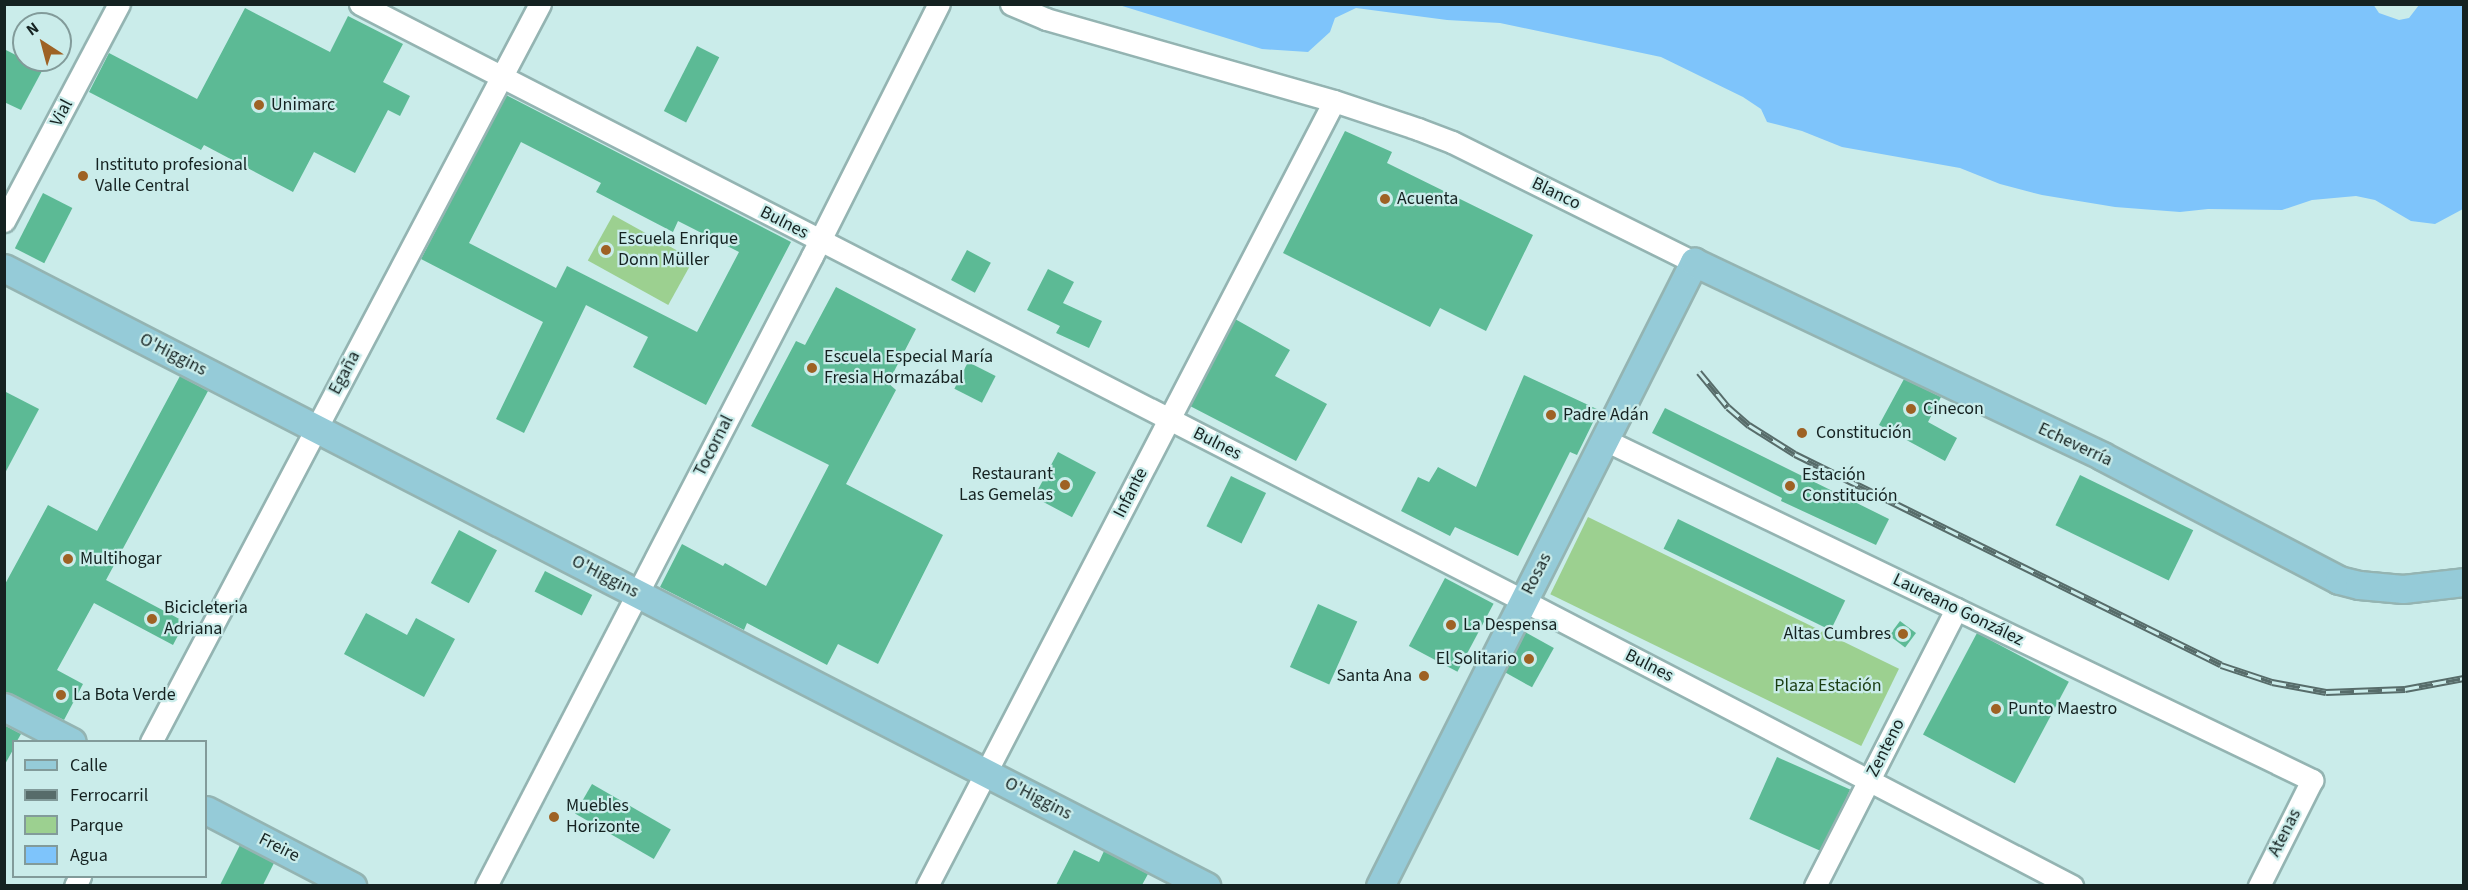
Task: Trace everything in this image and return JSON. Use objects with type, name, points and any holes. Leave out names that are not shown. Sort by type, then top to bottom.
[{"type":"main road","name":"Rosas","points":[[1380,885],[1694,262]]},
{"type":"main road","name":"Echeverría","points":[[1694,262],[2102,456],[2339,580],[2359,585],[2403,589],[2463,582]]},
{"type":"main road","name":"O'Higgins","points":[[4,268],[1206,885]]},
{"type":"main road","points":[[4,707],[70,740]]},
{"type":"main road","name":"Freire","points":[[207,811],[352,885]]},
{"type":"street","name":"Vial","points":[[4,221],[119,4]]},
{"type":"street","name":"Bulnes","points":[[360,4],[2072,885]]},
{"type":"street","name":"Egaña","points":[[152,740],[540,4]]},
{"type":"street","name":"Tocornal","points":[[486,885],[819,242],[939,4]]},
{"type":"street","name":"Blanco","points":[[1011,4],[1046,19],[1334,101],[1418,129],[1452,142],[1694,262]]},
{"type":"street","name":"Infante","points":[[927,885],[1334,101]]},
{"type":"street","name":"Laureano González","points":[[1605,440],[2312,780]]},
{"type":"street","name":"Zenteno","points":[[1815,885],[1956,609]]},
{"type":"street","name":"Atenas","points":[[2259,885],[2312,780]]},
{"type":"green space","points":[[613,215],[693,260],[668,305],[588,260]]},
{"type":"green space","name":"Plaza Estación","points":[[1588,517],[1899,669],[1861,746],[1550,594]]},
{"type":"water","points":[[2373,4],[2379,13],[2399,20],[2409,18],[2419,5],[2463,5],[2463,209],[2435,224],[2411,221],[2375,200],[2356,196],[2312,200],[2282,210],[2208,209],[2180,212],[2115,207],[2042,195],[2000,184],[1960,168],[1842,147],[1802,131],[1767,122],[1761,109],[1743,97],[1661,57],[1500,23],[1447,20],[1356,8],[1335,18],[1330,32],[1308,52],[1262,49],[1119,5]]},
{"type":"building","name":"Unimarc","points":[[245,8],[330,52],[348,16],[403,44],[383,82],[410,96],[400,116],[388,110],[355,173],[314,152],[293,192],[204,145],[201,150],[89,92],[109,53],[197,99]]},
{"type":"building","points":[[697,46],[719,57],[686,122],[664,111]]},
{"type":"building","points":[[4,49],[12,53],[12,72],[41,72],[21,110],[4,102]]},
{"type":"building","points":[[506,95],[791,242],[706,405],[633,367],[648,337],[586,305],[524,433],[496,419],[543,322],[421,259]],"holes":[[[521,142],[601,183],[596,192],[673,232],[678,221],[739,252],[697,332],[567,266],[556,288],[469,243]]]},
{"type":"building","name":"Acuenta","points":[[1345,131],[1392,152],[1387,163],[1533,235],[1486,331],[1440,308],[1430,327],[1283,253]]},
{"type":"building","points":[[43,193],[72,208],[44,263],[15,248]]},
{"type":"building","points":[[967,250],[991,263],[975,293],[951,280]]},
{"type":"building","points":[[1048,269],[1074,282],[1063,303],[1102,321],[1089,348],[1056,333],[1060,326],[1027,310]]},
{"type":"building","points":[[836,287],[916,329],[888,383],[896,390],[846,484],[943,535],[878,664],[838,644],[827,665],[747,623],[744,630],[660,587],[682,544],[723,566],[725,563],[766,586],[829,465],[751,426],[796,341],[805,345]]},
{"type":"building","points":[[1235,319],[1290,350],[1275,376],[1327,404],[1296,461],[1190,406]]},
{"type":"building","points":[[968,362],[996,376],[982,403],[954,389]]},
{"type":"building","points":[[1524,375],[1599,410],[1577,455],[1570,452],[1518,556],[1455,527],[1450,536],[1401,511],[1418,477],[1429,482],[1438,467],[1476,487]]},
{"type":"building","name":"Multihogar","points":[[180,376],[208,391],[106,580],[185,622],[173,645],[94,603],[57,670],[83,684],[64,720],[4,691],[4,586],[48,505],[97,531]]},
{"type":"building","name":"Cinecon","points":[[1904,379],[1941,397],[1928,422],[1957,438],[1945,461],[1879,425]]},
{"type":"building","points":[[4,391],[39,409],[4,475]]},
{"type":"building","name":"Estación Constitución","points":[[1665,408],[1889,519],[1876,545],[1781,501],[1782,498],[1652,433]]},
{"type":"building","name":"Restaurant Las Gemelas","points":[[1058,452],[1096,472],[1072,517],[1034,497]]},
{"type":"building","points":[[2080,475],[2193,530],[2169,581],[2055,525]]},
{"type":"building","points":[[1231,476],[1266,493],[1242,543],[1206,526]]},
{"type":"building","points":[[1678,519],[1845,601],[1831,630],[1664,549]]},
{"type":"building","points":[[459,530],[497,550],[469,603],[431,583]]},
{"type":"building","points":[[545,571],[592,595],[582,616],[535,591]]},
{"type":"building","name":"La Despensa","points":[[1445,578],[1494,604],[1457,672],[1409,646]]},
{"type":"building","points":[[1318,604],[1357,621],[1329,685],[1290,667]]},
{"type":"building","points":[[366,613],[407,635],[416,618],[455,639],[424,697],[344,654]]},
{"type":"building","name":"Altas Cumbres","points":[[1900,621],[1916,633],[1905,647],[1889,635]]},
{"type":"building","name":"El Solitario","points":[[1525,632],[1554,648],[1532,687],[1503,671]]},
{"type":"building","name":"Punto Maestro","points":[[1977,633],[2069,682],[2015,783],[1923,735]]},
{"type":"building","points":[[4,725],[21,734],[18,740],[12,740],[12,752],[4,766]]},
{"type":"building","points":[[1777,757],[1850,790],[1822,852],[1749,819]]},
{"type":"building","points":[[592,784],[671,830],[654,859],[575,813]]},
{"type":"building","points":[[240,845],[274,863],[263,885],[220,885]]},
{"type":"building","points":[[1074,850],[1099,862],[1104,851],[1148,874],[1142,885],[1056,885]]},
{"type":"railway","points":[[1699,372],[1728,407],[1749,425],[1795,454],[2221,665],[2272,682],[2326,692],[2405,689],[2464,678]]},
{"type":"place","name":"Unimarc","points":[[259,105]]},
{"type":"place","name":"Instituto profesional Valle Central","points":[[83,176]]},
{"type":"place","name":"Acuenta","points":[[1385,199]]},
{"type":"place","name":"Escuela Enrique Donn Müller","points":[[606,250]]},
{"type":"place","name":"Escuela Especial María Fresia Hormazábal","points":[[812,368]]},
{"type":"place","name":"Cinecon","points":[[1911,409]]},
{"type":"place","name":"Padre Adán","points":[[1551,415]]},
{"type":"place","name":"Constitución","points":[[1802,433]]},
{"type":"place","name":"Restaurant Las Gemelas","points":[[1065,485]]},
{"type":"place","name":"Estación Constitución","points":[[1790,486]]},
{"type":"place","name":"Multihogar","points":[[68,559]]},
{"type":"place","name":"Bicicleteria Adriana","points":[[152,619]]},
{"type":"place","name":"La Despensa","points":[[1451,625]]},
{"type":"place","name":"Altas Cumbres","points":[[1903,634]]},
{"type":"place","name":"El Solitario","points":[[1529,659]]},
{"type":"place","name":"Santa Ana","points":[[1424,676]]},
{"type":"place","name":"La Bota Verde","points":[[61,695]]},
{"type":"place","name":"Punto Maestro","points":[[1996,709]]},
{"type":"place","name":"Muebles Horizonte","points":[[554,817]]}]
